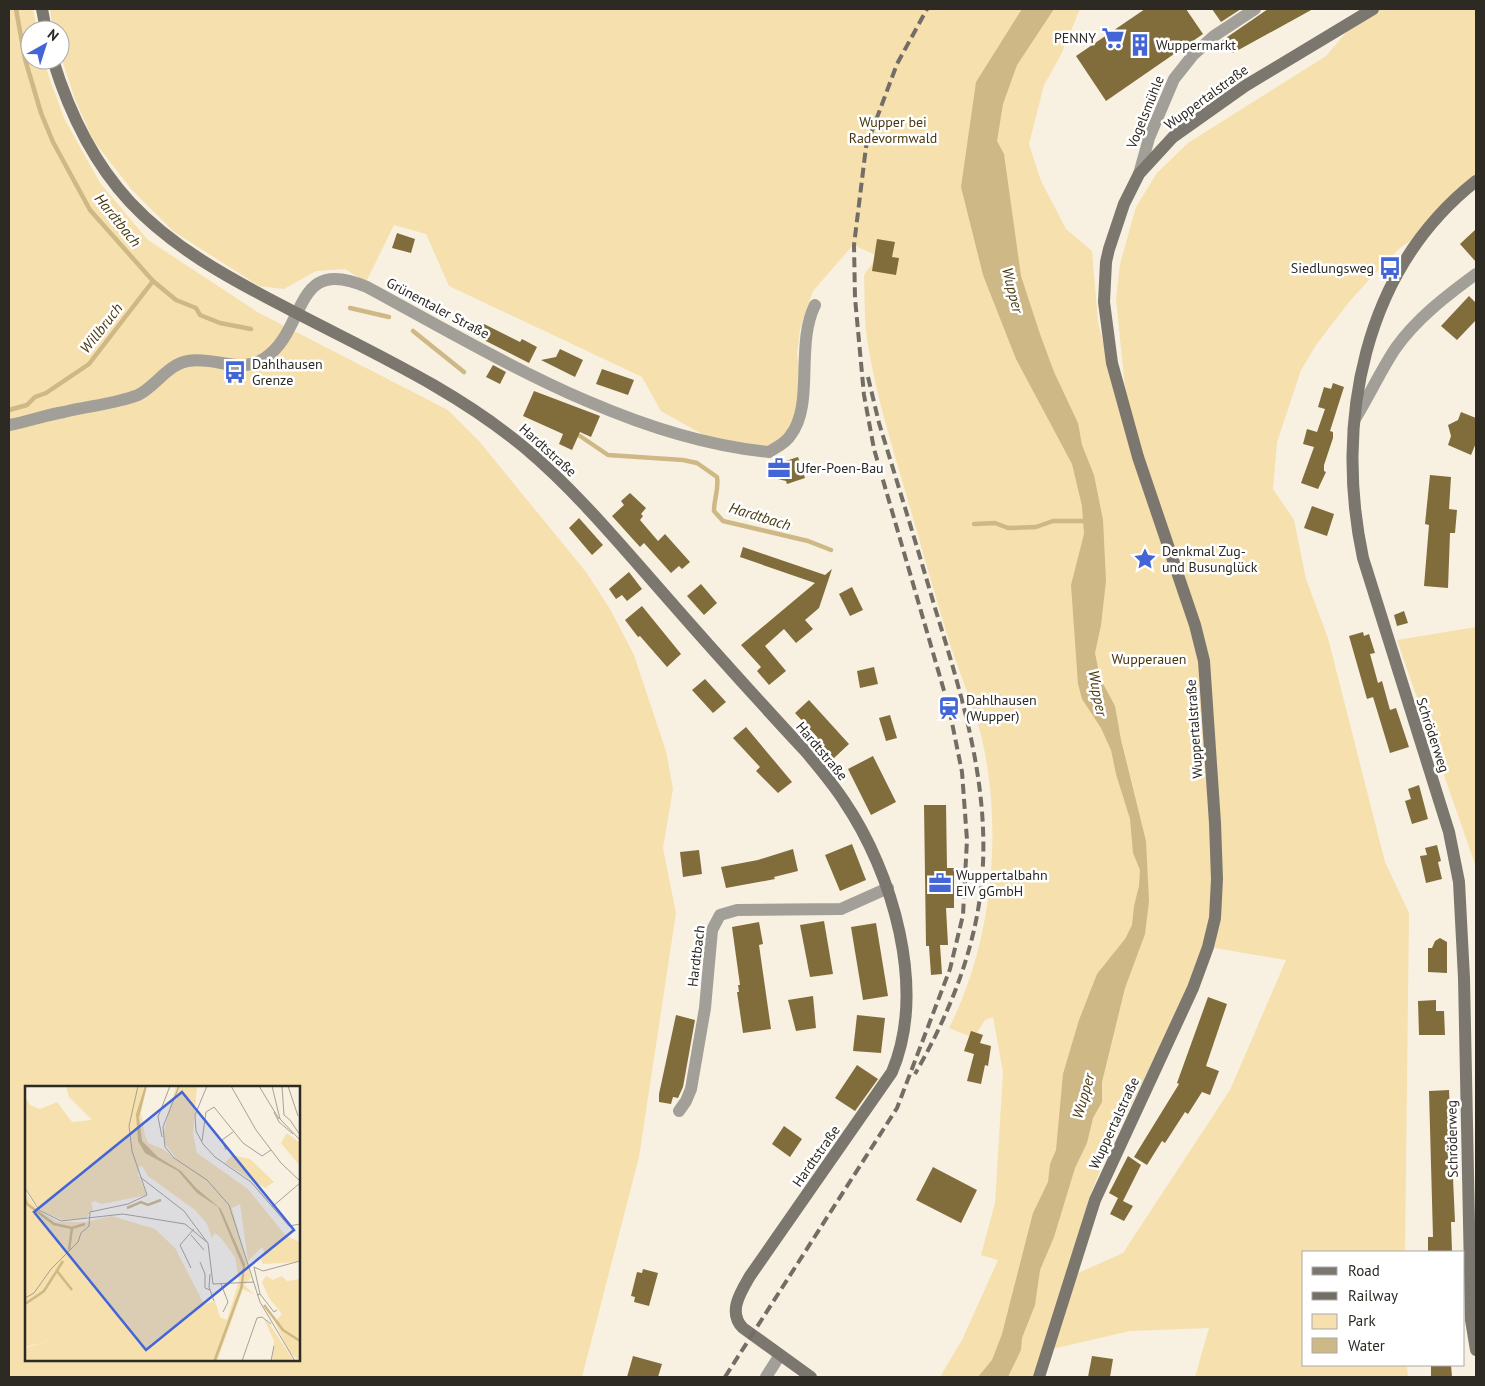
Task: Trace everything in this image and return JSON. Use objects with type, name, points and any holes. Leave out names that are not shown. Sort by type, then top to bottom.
[{"type":"main road","name":"Wuppertalstraße","points":[[1039,1377],[1096,1200],[1193,988],[1208,947],[1215,918],[1217,879],[1215,823],[1204,661],[1195,625],[1152,504],[1112,364],[1106,327],[1106,262],[1124,204],[1139,174],[1174,137],[1245,86],[1373,9]]},
{"type":"main road","points":[[55,70],[65,99],[84,138],[100,164],[130,202],[164,233],[203,261],[296,313]]},
{"type":"main road","name":"Schröderweg","points":[[1475,1344],[1472,1138],[1459,882],[1448,832],[1363,558],[1355,524],[1353,499],[1354,419],[1361,370],[1370,335],[1399,268],[1428,227],[1451,202],[1476,181]]},
{"type":"main road","name":"Hardtstraße","points":[[296,313],[382,357],[467,405],[527,450],[565,485],[610,532],[828,778],[860,827],[888,888],[904,969],[904,1030],[898,1057],[884,1085],[750,1276],[736,1305],[735,1315],[740,1325],[811,1377]]},
{"type":"street","name":"Vogelsmühle","points":[[1139,174],[1149,138],[1174,79],[1193,55],[1214,36],[1254,9]]},
{"type":"street","points":[[1354,419],[1396,349],[1411,330],[1432,308],[1476,274]]},
{"type":"street","name":"Grünentaler Straße","points":[[296,313],[312,289],[322,280],[336,277],[354,281],[568,393],[609,410],[712,442],[744,450],[768,452],[790,436],[800,412],[804,386],[806,330],[815,305]]},
{"type":"street","points":[[9,425],[120,401],[140,394],[186,361],[211,361],[235,366],[255,363],[275,350],[296,313]]},
{"type":"street","name":"Hardtbach","points":[[679,1111],[686,1102],[691,1089],[705,1008],[712,930],[720,915],[737,910],[841,908],[888,888]]},
{"type":"street","points":[[766,1377],[780,1355]]},
{"type":"green space","points":[[9,9],[33,9],[35,20],[20,20],[20,70],[47,70],[64,118],[100,183],[148,240],[259,313],[448,410],[479,441],[586,572],[610,609],[634,655],[666,751],[673,789],[663,848],[676,913],[639,1157],[582,1377],[9,1377]]},
{"type":"green space","points":[[50,9],[1080,9],[1061,55],[1044,85],[1029,144],[1041,181],[1066,229],[1092,251],[1098,322],[1109,366],[1202,661],[1216,889],[1204,945],[1192,983],[1105,1158],[1089,1198],[1049,1338],[1033,1377],[940,1377],[962,1340],[998,1260],[981,1255],[995,1203],[1003,1072],[993,1017],[985,1020],[974,1038],[949,1028],[964,994],[976,959],[984,921],[990,883],[991,805],[987,767],[980,731],[940,611],[874,377],[866,328],[864,275],[878,256],[853,245],[813,291],[800,329],[797,354],[802,386],[789,435],[767,451],[709,438],[661,411],[642,377],[449,286],[426,234],[394,225],[366,282],[345,269],[316,271],[284,289],[259,286],[173,231],[132,190],[93,140],[75,99],[65,70],[70,70],[70,20],[52,20]]},
{"type":"green space","points":[[1370,9],[1476,9],[1476,175],[1416,237],[1400,248],[1368,281],[1349,302],[1316,345],[1301,370],[1277,442],[1273,489],[1294,520],[1306,579],[1328,638],[1385,862],[1409,913],[1405,1251],[1302,1251],[1302,1366],[1407,1366],[1408,1377],[1195,1377],[1209,1328],[1130,1331],[1052,1349],[1076,1274],[1123,1253],[1230,1090],[1286,960],[1215,948],[1221,882],[1211,695],[1126,398],[1116,299],[1120,264],[1136,207],[1157,173],[1188,143],[1326,56],[1360,16]]},
{"type":"green space","points":[[1476,627],[1476,867],[1397,640]]},
{"type":"water","name":"Wupper","points":[[1022,9],[1054,9],[1017,65],[1003,104],[997,141],[1004,154],[1021,276],[1054,372],[1078,423],[1082,445],[1094,475],[1103,520],[1106,581],[1101,625],[1095,653],[1100,678],[1115,706],[1121,740],[1146,841],[1149,901],[1145,934],[1125,988],[1102,1082],[1102,1102],[1093,1118],[1087,1143],[1075,1168],[1054,1237],[1040,1270],[1035,1305],[1022,1338],[1021,1350],[1008,1377],[978,1377],[992,1360],[1002,1334],[1033,1213],[1048,1182],[1050,1164],[1056,1150],[1063,1074],[1079,1020],[1097,974],[1125,939],[1132,925],[1140,870],[1133,853],[1130,819],[1116,774],[1111,750],[1101,728],[1082,699],[1078,684],[1071,585],[1084,534],[1082,506],[1072,464],[1016,359],[983,275],[961,187],[976,82]]},
{"type":"building","name":"Wuppermarkt","points":[[1145,9],[1186,9],[1203,34],[1106,101],[1076,56]]},
{"type":"building","name":"Wuppermarkt","points":[[1212,9],[1241,9],[1221,22]]},
{"type":"building","points":[[1268,9],[1313,9],[1233,53],[1231,49],[1226,52],[1220,42]]},
{"type":"building","points":[[1476,229],[1476,262],[1460,244]]},
{"type":"building","points":[[397,233],[415,239],[411,253],[392,248]]},
{"type":"building","points":[[877,239],[895,242],[892,257],[899,258],[896,275],[872,271]]},
{"type":"building","points":[[1469,296],[1476,303],[1476,320],[1457,340],[1441,326]]},
{"type":"building","points":[[484,324],[520,342],[522,339],[537,347],[529,363],[478,337]]},
{"type":"building","points":[[560,349],[583,360],[575,377],[541,360],[556,357]]},
{"type":"building","points":[[493,365],[506,372],[500,384],[486,377]]},
{"type":"building","points":[[602,369],[634,380],[628,395],[596,384]]},
{"type":"building","points":[[1333,383],[1344,387],[1330,431],[1333,432],[1333,438],[1324,465],[1324,471],[1326,472],[1318,489],[1301,483],[1314,447],[1303,444],[1307,429],[1317,432],[1325,409],[1318,407],[1324,387],[1331,389]]},
{"type":"building","points":[[534,391],[600,416],[591,437],[580,432],[572,450],[559,444],[563,434],[523,416]]},
{"type":"building","points":[[1461,412],[1476,418],[1476,443],[1471,455],[1448,445],[1451,436],[1448,425],[1458,420]]},
{"type":"building","points":[[798,457],[805,478],[787,484],[786,481],[778,479],[773,465]]},
{"type":"building","points":[[1430,475],[1451,477],[1449,509],[1457,510],[1455,533],[1450,533],[1448,588],[1424,586],[1429,525],[1425,524]]},
{"type":"building","points":[[630,493],[646,508],[641,514],[643,516],[640,520],[658,541],[665,534],[690,562],[682,569],[679,566],[671,573],[644,543],[640,547],[612,516],[624,505],[621,501]]},
{"type":"building","points":[[1312,506],[1334,514],[1327,536],[1304,528]]},
{"type":"building","points":[[579,518],[603,545],[592,555],[569,528]]},
{"type":"building","points":[[743,547],[825,575],[832,569],[819,608],[805,620],[813,629],[796,643],[784,629],[765,646],[786,671],[769,685],[757,671],[761,667],[741,645],[815,583],[740,557]]},
{"type":"building","points":[[629,572],[642,589],[627,601],[622,595],[616,599],[609,589]]},
{"type":"building","points":[[701,584],[717,603],[704,615],[687,596]]},
{"type":"building","points":[[852,587],[863,610],[850,616],[839,594]]},
{"type":"building","points":[[642,606],[681,654],[667,667],[640,636],[638,637],[625,620]]},
{"type":"building","points":[[1404,611],[1408,623],[1397,626],[1394,615]]},
{"type":"building","points":[[1363,632],[1364,636],[1369,634],[1375,653],[1370,654],[1378,683],[1382,681],[1390,710],[1396,708],[1409,747],[1390,753],[1373,697],[1367,699],[1349,636]]},
{"type":"building","points":[[874,667],[878,684],[860,688],[857,671]]},
{"type":"building","points":[[705,679],[726,702],[713,713],[692,690]]},
{"type":"building","points":[[809,700],[849,744],[833,759],[829,759],[813,742],[818,738],[795,713]]},
{"type":"building","points":[[890,715],[897,738],[886,741],[879,718]]},
{"type":"building","points":[[746,727],[792,782],[778,793],[756,771],[760,767],[733,738]]},
{"type":"building","points":[[873,756],[896,802],[871,815],[848,769]]},
{"type":"building","points":[[1419,785],[1428,819],[1412,824],[1405,801],[1411,799],[1408,789]]},
{"type":"building","points":[[924,805],[946,805],[947,868],[954,868],[954,908],[946,908],[948,945],[940,945],[942,974],[931,975],[929,946],[926,946]]},
{"type":"building","points":[[852,844],[866,880],[840,891],[825,855]]},
{"type":"building","points":[[1437,845],[1441,861],[1438,862],[1442,879],[1426,883],[1420,856],[1427,855],[1425,848]]},
{"type":"building","points":[[793,849],[798,871],[774,877],[775,879],[726,888],[721,867],[758,860]]},
{"type":"building","points":[[699,850],[702,874],[683,877],[680,852]]},
{"type":"building","points":[[824,921],[833,974],[810,977],[800,925]]},
{"type":"building","points":[[759,922],[763,944],[759,945],[771,1029],[743,1033],[737,992],[739,992],[738,985],[740,985],[732,927]]},
{"type":"building","points":[[876,923],[888,996],[863,1000],[851,927]]},
{"type":"building","points":[[1440,938],[1447,942],[1447,973],[1428,972],[1428,948],[1432,948],[1435,941]]},
{"type":"building","points":[[813,996],[816,1028],[796,1031],[788,1000]]},
{"type":"building","points":[[1208,997],[1227,1004],[1206,1066],[1219,1071],[1210,1095],[1202,1092],[1188,1114],[1185,1112],[1165,1143],[1162,1141],[1147,1165],[1134,1157],[1179,1084],[1177,1083]]},
{"type":"building","points":[[1436,1000],[1436,1011],[1444,1011],[1445,1035],[1419,1035],[1418,1001]]},
{"type":"building","points":[[676,1015],[695,1020],[683,1087],[678,1098],[673,1097],[671,1104],[659,1102],[659,1094]]},
{"type":"building","points":[[857,1015],[885,1018],[881,1053],[853,1051]]},
{"type":"building","points":[[971,1031],[983,1035],[980,1043],[991,1046],[988,1066],[985,1065],[981,1084],[967,1081],[974,1054],[964,1051]]},
{"type":"building","points":[[857,1065],[878,1079],[855,1111],[835,1098]]},
{"type":"building","points":[[1449,1090],[1455,1222],[1451,1222],[1452,1251],[1428,1251],[1428,1237],[1433,1237],[1429,1091]]},
{"type":"building","points":[[784,1126],[802,1139],[790,1157],[772,1144]]},
{"type":"building","points":[[1128,1156],[1141,1165],[1123,1201],[1133,1206],[1124,1221],[1110,1214],[1118,1198],[1109,1193]]},
{"type":"building","points":[[933,1167],[977,1190],[961,1223],[916,1200]]},
{"type":"building","points":[[643,1269],[658,1273],[649,1306],[634,1302],[635,1297],[631,1296],[637,1272],[642,1273]]},
{"type":"building","points":[[633,1356],[662,1364],[658,1377],[627,1377]]},
{"type":"building","points":[[1092,1356],[1113,1359],[1110,1377],[1088,1377]]},
{"type":"building","points":[[1431,1366],[1451,1366],[1452,1377],[1431,1377]]},
{"type":"waterway","name":"Hardtbach","points":[[16,9],[25,59],[41,113],[53,142],[90,210],[153,281],[176,300],[196,308],[200,315],[220,323],[251,329]]},
{"type":"waterway","name":"Willbruch","points":[[9,410],[27,405],[35,397],[46,393],[89,364],[153,281]]},
{"type":"waterway","name":"Hardtbach","points":[[350,308],[389,317]]},
{"type":"waterway","name":"Hardtbach","points":[[413,331],[464,372]]},
{"type":"waterway","name":"Hardtbach","points":[[580,436],[608,455],[683,460],[697,463],[717,477],[714,511],[723,521],[808,541],[831,550]]},
{"type":"waterway","name":"Hardtbach","points":[[974,524],[995,523],[1008,528],[1036,527],[1053,521],[1088,521]]},
{"type":"railway","points":[[725,1377],[897,1108],[950,969],[963,915],[967,840],[962,772],[949,708],[874,449],[864,395],[855,298],[854,245],[866,147],[897,64],[927,9]]},
{"type":"railway","points":[[868,377],[879,423],[948,649],[970,731],[982,814],[983,856],[980,899],[971,942],[948,1010],[915,1074]]},
{"type":"place","name":"PENNY","points":[[1113,38]]},
{"type":"place","name":"Wuppermarkt","points":[[1140,45]]},
{"type":"place","name":"Siedlungsweg","points":[[1390,268]]},
{"type":"place","name":"Dahlhausen Grenze","points":[[235,372]]},
{"type":"place","name":"Ufer-Poen-Bau","points":[[779,468]]},
{"type":"place","name":"Denkmal Zug- und Busunglück","points":[[1145,559]]},
{"type":"place","name":"Dahlhausen (Wupper)","points":[[949,708]]},
{"type":"place","name":"Wuppertalbahn EIV gGmbH","points":[[940,883]]},
{"type":"park label","name":"Wupper bei Radevormwald","points":[[893,130]]},
{"type":"park label","name":"Wupperauen","points":[[1149,659]]}]
